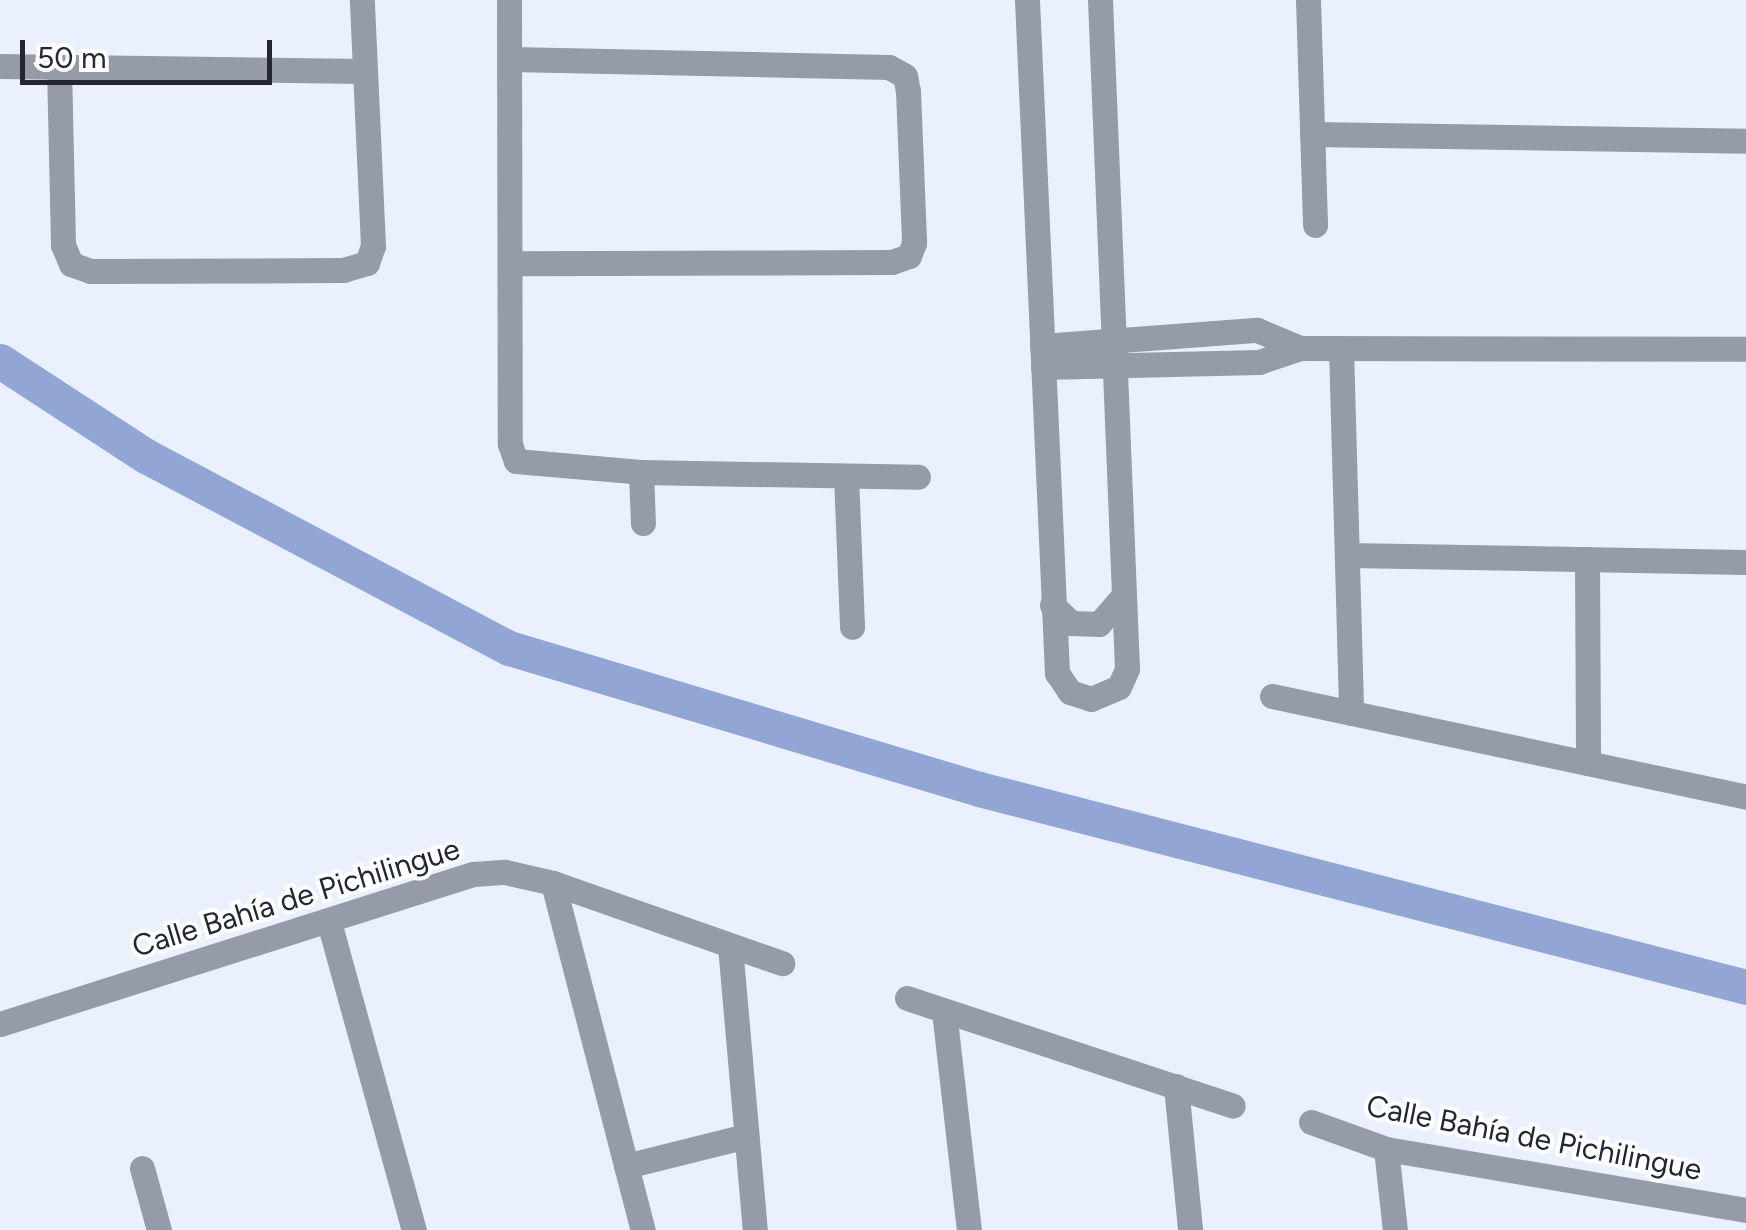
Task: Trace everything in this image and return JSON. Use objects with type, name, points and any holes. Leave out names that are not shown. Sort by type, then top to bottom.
[{"type":"street","points":[[59,68],[63,245],[71,264],[90,271],[343,270],[367,263],[374,246],[362,0]]},
{"type":"street","points":[[509,0],[514,263],[510,444],[516,460],[640,472],[918,477]]},
{"type":"street","points":[[1027,0],[1057,672],[1070,692],[1092,699],[1119,687],[1127,669],[1100,0]]},
{"type":"street","points":[[1308,0],[1315,225]]},
{"type":"street","points":[[510,59],[890,67],[905,76],[908,91],[914,243],[910,256],[892,262],[514,263]]},
{"type":"street","points":[[0,66],[364,70]]},
{"type":"street","points":[[1312,134],[1746,141]]},
{"type":"street","points":[[1042,356],[1114,354],[1257,330],[1300,348],[1746,349]]},
{"type":"street","points":[[1341,348],[1352,712]]},
{"type":"street","points":[[640,472],[643,523]]},
{"type":"street","points":[[846,476],[852,626]]},
{"type":"street","points":[[1348,555],[1746,562]]},
{"type":"street","points":[[1587,560],[1588,763]]},
{"type":"street","points":[[1052,605],[1071,623],[1099,624],[1124,595]]},
{"type":"street","points":[[1272,696],[1746,797]]},
{"type":"street","name":"Calle Bahía de Pichilingue","points":[[0,1024],[474,874],[554,883],[782,963]]},
{"type":"street","points":[[554,883],[643,1230]]},
{"type":"street","points":[[329,922],[414,1230]]},
{"type":"street","points":[[730,946],[755,1230]]},
{"type":"street","points":[[908,998],[1233,1106]]},
{"type":"street","points":[[944,1011],[968,1230]]},
{"type":"street","points":[[1176,1086],[1190,1230]]},
{"type":"street","name":"Calle Bahía de Pichilingue","points":[[1311,1122],[1386,1149],[1739,1216]]},
{"type":"street","points":[[626,1166],[746,1136]]},
{"type":"street","points":[[1386,1149],[1395,1230]]},
{"type":"street","points":[[142,1168],[151,1228]]},
{"type":"waterway","points":[[0,361],[146,456],[509,648],[979,789],[1746,987]]}]
